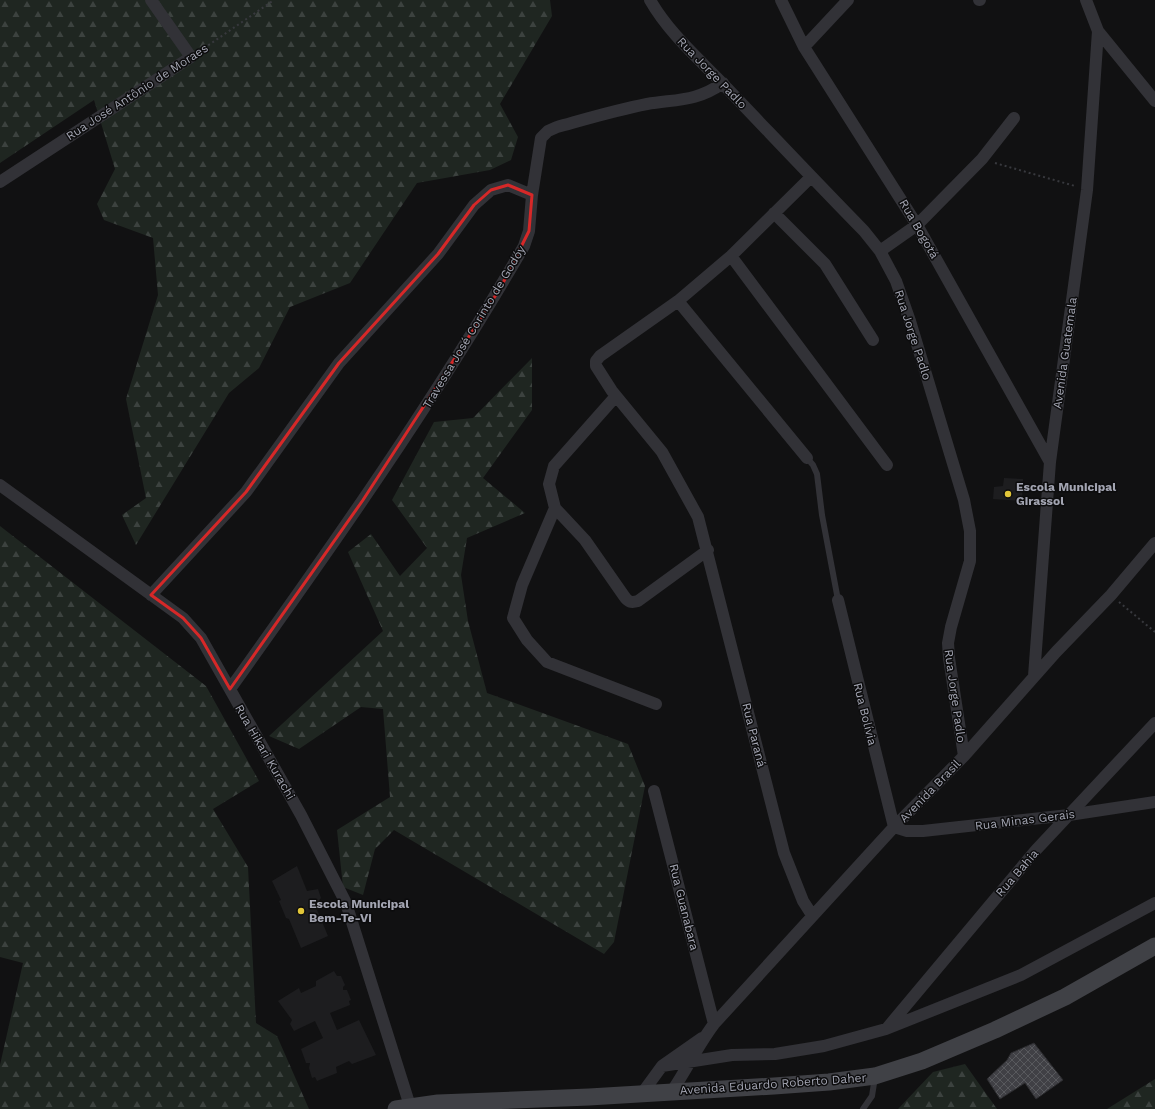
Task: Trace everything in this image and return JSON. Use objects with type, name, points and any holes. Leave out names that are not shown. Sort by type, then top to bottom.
[{"type":"main road","name":"Avenida Eduardo Roberto Daher","points":[[403,1107],[482,1100],[589,1097],[643,1092],[672,1092],[830,1082],[875,1076],[922,1061],[988,1034],[1065,997],[1155,946]]},
{"type":"street","points":[[151,0],[191,57]]},
{"type":"street","name":"Rua Jorge Padlo","points":[[650,0],[659,16],[684,46],[723,83],[864,231],[880,251],[896,281],[910,321],[964,500],[970,532],[970,561],[948,643],[964,756]]},
{"type":"street","name":"Rua Bogotá","points":[[780,0],[804,47],[917,225],[1050,462]]},
{"type":"street","points":[[804,47],[848,0]]},
{"type":"street","points":[[1086,0],[1098,31],[1155,101]]},
{"type":"street","name":"Avenida Guatemala","points":[[1034,676],[1050,462],[1087,190],[1098,31]]},
{"type":"street","name":"Rua José Antônio de Moraes","points":[[0,182],[191,57]]},
{"type":"street","name":"Travessa José Corinto de Godóy","points":[[230,689],[363,500],[441,384],[524,246],[529,231],[532,194],[541,138],[548,131],[647,104],[687,100],[712,91],[723,83]]},
{"type":"street","points":[[880,251],[917,225],[982,160],[1014,118]]},
{"type":"street","points":[[807,458],[678,301],[731,256],[811,177]]},
{"type":"street","points":[[151,595],[246,492],[339,363],[438,254],[474,206],[491,190],[508,185],[532,194]]},
{"type":"street","points":[[774,213],[825,264],[873,340]]},
{"type":"street","points":[[731,256],[886,465]]},
{"type":"street","name":"Rua Paraná","points":[[678,301],[600,356],[596,361],[597,371],[662,452],[698,517],[708,550],[784,853],[803,901],[812,915]]},
{"type":"street","points":[[616,396],[554,466],[549,484],[555,508],[585,540],[627,601],[632,603],[638,601],[708,550]]},
{"type":"street","name":"Rua Hikari Kurachi","points":[[0,486],[183,618],[201,638],[301,815],[346,903],[403,1107]]},
{"type":"street","points":[[555,508],[522,585],[513,618],[527,640],[547,662],[656,704]]},
{"type":"street","name":"Avenida Brasil","points":[[643,1092],[662,1066],[703,1037],[812,915],[894,827],[964,756],[1025,689],[1034,676],[1111,595],[1155,543]]},
{"type":"street","name":"Rua Bolívia","points":[[838,600],[894,827]]},
{"type":"street","name":"Rua Bahia","points":[[886,1029],[1036,850],[1155,723]]},
{"type":"street","name":"Rua Guanabara","points":[[654,791],[714,1024]]},
{"type":"street","name":"Rua Minas Gerais","points":[[894,827],[907,831],[923,831],[1069,815],[1155,802]]},
{"type":"street","points":[[662,1066],[692,1060],[732,1055],[775,1054],[824,1046],[886,1029],[1021,975],[1155,903]]},
{"type":"street","name":"Avenida Brasil","points":[[672,1092],[692,1060],[703,1037]]},
{"type":"lane","points":[[807,458],[813,465],[817,474],[822,515],[838,600]]},
{"type":"lane","points":[[863,1109],[872,1096],[875,1076]]},
{"type":"path","name":"Rua José Antônio de Moraes","points":[[191,57],[274,0]]},
{"type":"path","points":[[982,160],[1052,178],[1087,190]]},
{"type":"path","points":[[1111,595],[1155,632]]},
{"type":"highlighted area","points":[[508,185],[532,195],[529,231],[501,287],[363,500],[230,689],[201,638],[183,618],[151,595],[246,492],[339,363],[438,254],[474,205],[491,190]]},
{"type":"shaded area","name":"Escola Municipal Girassol","points":[[1004,478],[1023,479],[1022,501],[993,499],[994,487],[1003,486]]},
{"type":"shaded area","name":"Escola Municipal Bem-Te-Vi","points":[[297,866],[307,891],[318,889],[321,898],[315,905],[328,936],[301,948],[289,919],[286,918],[279,901],[281,900],[272,881]]},
{"type":"shaded area","points":[[334,971],[337,976],[341,976],[345,985],[343,990],[347,990],[351,1000],[349,1001],[350,1005],[330,1013],[337,1030],[359,1020],[376,1055],[352,1064],[349,1061],[336,1067],[337,1073],[317,1081],[315,1077],[312,1078],[309,1068],[310,1063],[306,1063],[301,1049],[323,1038],[315,1021],[294,1031],[290,1024],[292,1020],[278,1001],[299,988],[301,993],[316,986],[316,981]]},
{"type":"green space","points":[[0,0],[550,0],[552,16],[500,104],[518,137],[511,160],[490,170],[417,183],[350,283],[290,307],[259,368],[229,393],[136,545],[122,515],[146,498],[126,399],[158,295],[153,238],[104,220],[97,204],[115,169],[94,100],[0,163]]},
{"type":"green space","points":[[532,358],[532,410],[483,478],[525,513],[467,538],[461,575],[468,621],[487,693],[628,744],[645,786],[614,942],[604,954],[394,830],[375,849],[363,895],[343,887],[337,830],[390,797],[383,709],[361,707],[299,749],[269,736],[383,631],[348,552],[371,534],[400,576],[427,548],[392,500],[434,422],[473,418]]},
{"type":"green space","points":[[0,526],[206,686],[259,781],[213,809],[248,867],[256,1023],[277,1036],[309,1109],[0,1109],[0,1065],[23,963],[0,957]]},
{"type":"green space","points":[[965,1064],[997,1109],[898,1109],[933,1072]]},
{"type":"green space","points":[[1155,1079],[1155,1109],[1107,1109]]},
{"type":"building","points":[[1034,1043],[1063,1080],[1036,1099],[1025,1083],[1000,1099],[987,1079],[1007,1060],[1011,1053]]},
{"type":"place","name":"Escola Municipal Girassol","points":[[1008,494]]},
{"type":"place","name":"Escola Municipal Bem-Te-Vi","points":[[301,911]]}]
